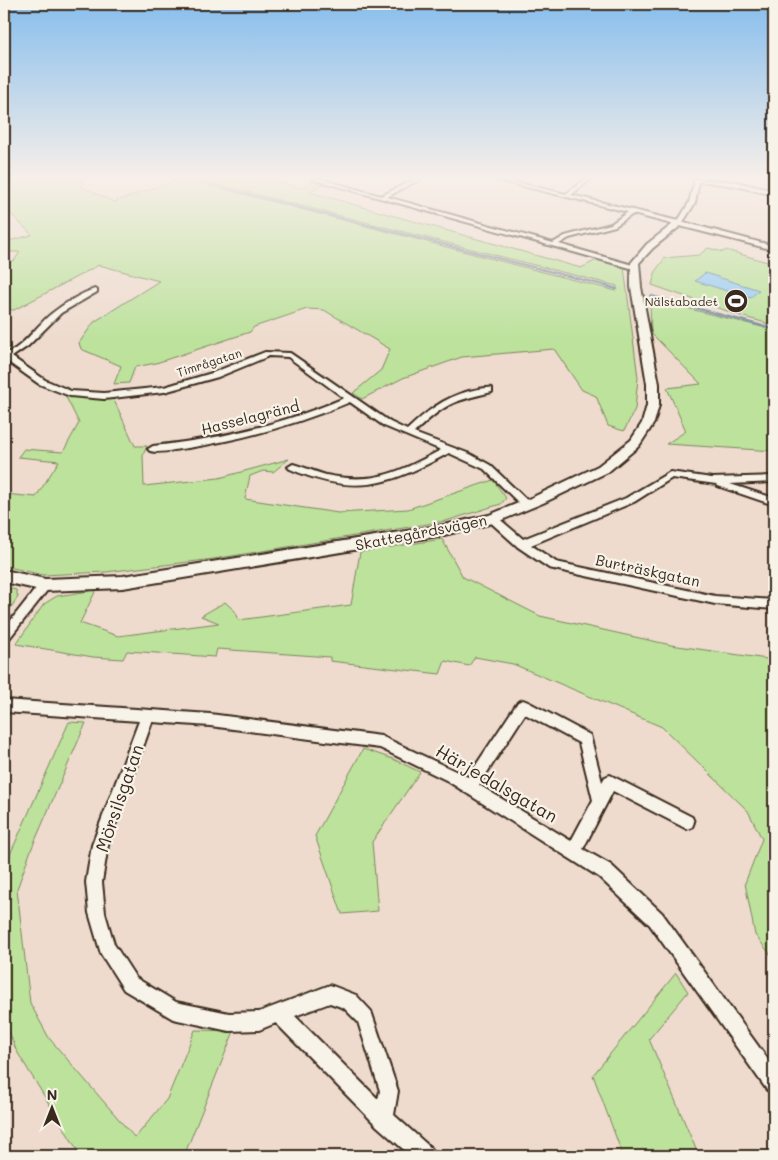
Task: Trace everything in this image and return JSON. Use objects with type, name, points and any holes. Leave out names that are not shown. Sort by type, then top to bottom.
[{"type":"street","points":[[510,233],[634,266],[650,246],[667,233]]},
{"type":"street","points":[[552,245],[567,237],[582,233]]},
{"type":"street","points":[[718,233],[774,248]]},
{"type":"street","name":"Skattegårdsvägen","points":[[4,576],[45,585],[123,582],[390,540],[492,519],[527,505],[603,469],[635,443],[648,424],[652,405],[654,384],[636,287],[634,266]]},
{"type":"street","points":[[5,356],[25,347],[47,321],[58,312],[95,292]]},
{"type":"street","name":"Timrågatan","points":[[5,356],[42,382],[70,393],[104,396],[164,389],[214,375],[268,354],[281,353],[290,355],[387,424],[467,456],[487,467],[527,505]]},
{"type":"street","points":[[408,434],[442,403],[463,394],[488,390]]},
{"type":"street","name":"Hasselagränd","points":[[153,449],[190,446],[240,436],[316,414],[351,398]]},
{"type":"street","points":[[293,467],[310,475],[348,480],[384,479],[408,470],[449,449]]},
{"type":"street","points":[[522,544],[630,500],[670,475],[712,481],[774,479]]},
{"type":"street","points":[[712,481],[774,502]]},
{"type":"street","name":"Burträskgatan","points":[[492,519],[522,544],[553,565],[714,600],[774,605]]},
{"type":"street","points":[[4,637],[45,585]]},
{"type":"street","name":"Härjedalsgatan","points":[[4,706],[210,720],[380,742],[451,775],[605,870],[656,919],[774,1083]]},
{"type":"street","points":[[470,786],[523,706],[585,739],[600,801]]},
{"type":"street","name":"Mörsilsgatan","points":[[148,716],[100,845],[94,882],[98,913],[107,948],[130,984],[173,1010],[229,1022],[259,1021],[330,994],[350,1001],[365,1017],[388,1091],[384,1119]]},
{"type":"street","points":[[574,851],[610,782],[687,822]]},
{"type":"street","points":[[279,1013],[384,1119],[425,1156]]},
{"type":"green space","points":[[30,233],[393,233],[616,291],[617,286],[408,233],[456,233],[581,268],[597,260],[624,267],[638,378],[635,409],[624,431],[608,426],[596,396],[582,390],[554,349],[462,357],[403,378],[362,399],[353,393],[381,370],[390,349],[324,310],[307,309],[254,327],[250,332],[156,363],[135,367],[129,383],[114,384],[121,366],[81,349],[79,343],[94,322],[159,281],[99,265],[14,310],[4,309],[4,262],[14,261],[20,252],[4,252],[5,242],[32,235]]},
{"type":"green space","name":"Nälstabadet","points":[[708,248],[723,252],[726,250],[774,264],[774,325],[744,317],[652,285],[656,270],[665,258],[699,255]]},
{"type":"green space","points":[[650,299],[774,330],[774,451],[666,444],[686,431],[667,388],[701,384],[651,333]]},
{"type":"green space","points":[[65,395],[113,398],[135,446],[147,446],[143,455],[144,486],[219,478],[289,459],[273,472],[263,471],[250,476],[245,499],[338,513],[408,509],[493,480],[506,498],[501,504],[446,521],[214,559],[106,572],[43,575],[4,566],[4,494],[36,497],[59,461],[18,457],[24,449],[63,452],[79,423]]},
{"type":"green space","points":[[442,539],[463,577],[540,616],[671,645],[774,660],[774,959],[755,935],[745,883],[762,839],[748,811],[662,727],[513,664],[475,657],[469,666],[445,661],[440,674],[330,661],[330,657],[217,649],[215,657],[127,651],[123,659],[93,657],[16,644],[44,604],[57,596],[96,590],[80,623],[118,636],[219,623],[201,616],[225,602],[235,611],[239,620],[351,605],[360,552]]},
{"type":"green space","points":[[4,587],[16,590],[18,597],[4,618]]},
{"type":"green space","points":[[69,722],[86,723],[31,850],[17,889],[30,1003],[49,1038],[135,1138],[167,1099],[195,1030],[234,1031],[184,1156],[81,1156],[16,1050],[4,1018],[4,868]]},
{"type":"green space","points":[[363,749],[393,759],[420,772],[372,842],[378,911],[342,914],[315,836]]},
{"type":"green space","points":[[676,973],[688,992],[649,1039],[699,1156],[623,1156],[593,1075]]},
{"type":"water","points":[[705,273],[759,290],[750,298],[695,281]]},
{"type":"waterway","points":[[400,233],[611,287]]},
{"type":"waterway","points":[[606,286],[617,289]]},
{"type":"waterway","points":[[651,296],[774,329]]},
{"type":"place","name":"Nälstabadet","points":[[736,301]]}]
